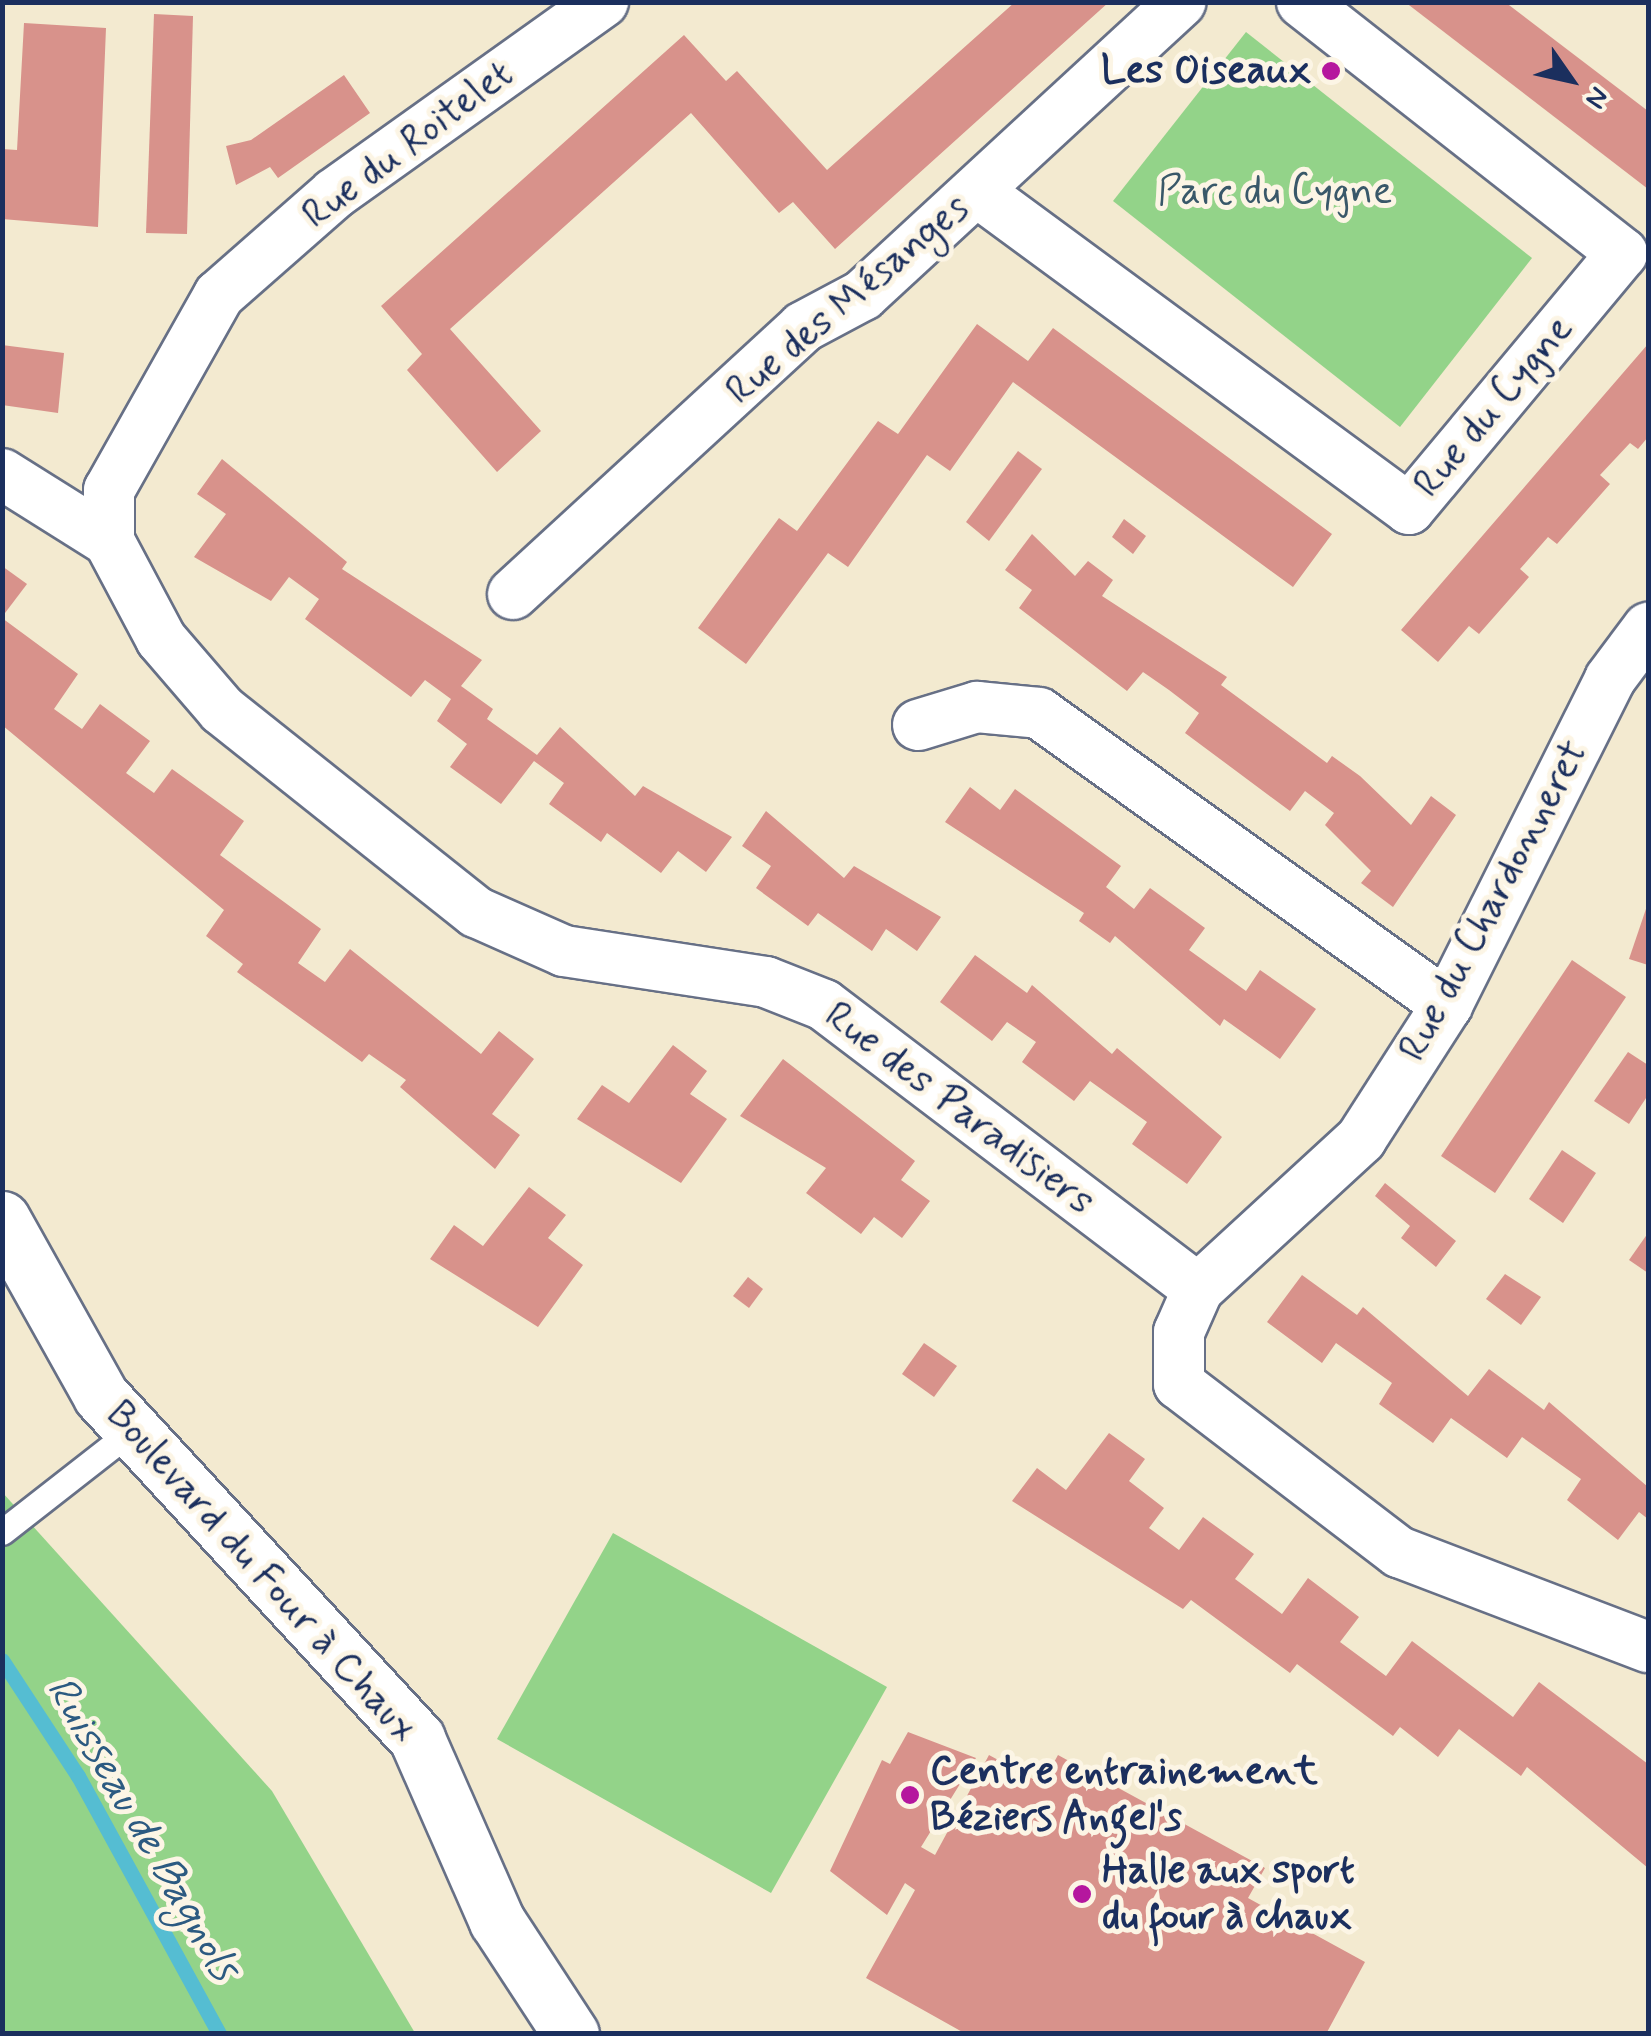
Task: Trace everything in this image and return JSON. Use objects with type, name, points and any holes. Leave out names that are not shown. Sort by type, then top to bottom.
[{"type":"street","name":"Rue du Roitelet","points":[[219,295],[334,194],[604,2]]},
{"type":"street","name":"Rue des Mésanges","points":[[514,594],[804,327],[864,295],[1180,2]]},
{"type":"street","name":"Rue du Cygne","points":[[978,192],[1409,509],[1636,249],[1302,2]]},
{"type":"street","name":"Rue des Paradisiers","points":[[219,295],[109,490],[109,542],[161,639],[222,710],[476,912],[564,951],[766,982],[824,1005],[1198,1289]]},
{"type":"street","name":"Rue des Paradisiers","points":[[2,474],[109,542]]},
{"type":"street","name":"Rue du Chardonneret","points":[[1198,1289],[1360,1139],[1447,1005],[1610,678],[1648,628]]},
{"type":"street","points":[[918,725],[978,707],[1039,713],[1447,1005]]},
{"type":"street","name":"Boulevard du Four à Chaux","points":[[2,1219],[130,1432],[417,1739],[497,1921],[571,2034]]},
{"type":"street","points":[[1198,1289],[1180,1332],[1179,1384],[1400,1552],[1648,1648]]},
{"type":"lane","points":[[2,1532],[130,1432]]},
{"type":"green space","name":"Parc du Cygne","points":[[1246,32],[1532,258],[1400,427],[1113,201]]},
{"type":"green space","points":[[2,1492],[272,1791],[415,2033],[3,2033]]},
{"type":"green space","points":[[613,1533],[887,1687],[771,1893],[497,1739]]},
{"type":"building","points":[[1015,2],[1109,2],[835,249],[793,202],[779,213],[691,113],[450,329],[541,431],[497,472],[407,370],[422,354],[381,306],[684,35],[726,81],[737,71],[827,170]]},
{"type":"building","points":[[1405,2],[1505,2],[1648,111],[1648,189]]},
{"type":"building","points":[[154,14],[193,16],[187,234],[146,233]]},
{"type":"building","points":[[24,23],[106,28],[98,227],[2,219],[2,149],[17,150]]},
{"type":"building","points":[[344,75],[370,113],[278,178],[270,167],[236,185],[226,146],[251,140]]},
{"type":"building","points":[[977,324],[1028,361],[1053,328],[1332,534],[1293,587],[1013,382],[950,471],[927,455],[848,567],[828,553],[746,664],[698,628],[779,518],[797,531],[878,421],[898,434]]},
{"type":"building","points":[[1648,344],[1648,437],[1638,449],[1630,443],[1600,475],[1610,484],[1557,544],[1548,537],[1520,569],[1529,577],[1479,634],[1469,626],[1438,662],[1401,630]]},
{"type":"building","points":[[2,345],[64,353],[58,413],[2,405]]},
{"type":"building","points":[[1018,451],[1042,469],[989,541],[966,522]]},
{"type":"building","points":[[222,459],[347,562],[342,569],[482,660],[461,686],[493,709],[487,719],[537,755],[560,727],[635,796],[643,786],[732,837],[706,872],[678,851],[661,873],[607,833],[601,842],[549,804],[564,783],[534,761],[501,804],[450,767],[467,744],[437,721],[451,699],[425,680],[411,697],[305,619],[319,599],[289,577],[271,601],[194,557],[226,514],[197,494]]},
{"type":"building","points":[[1124,519],[1146,536],[1133,554],[1112,537]]},
{"type":"building","points":[[1032,534],[1075,576],[1088,561],[1113,580],[1102,596],[1227,677],[1221,685],[1327,763],[1332,756],[1360,776],[1411,825],[1431,796],[1456,815],[1393,907],[1361,883],[1371,871],[1325,825],[1334,813],[1305,791],[1290,811],[1185,733],[1199,713],[1169,690],[1143,672],[1127,691],[1019,608],[1032,590],[1005,570]]},
{"type":"building","points":[[2,566],[27,584],[2,617]]},
{"type":"building","points":[[2,618],[78,674],[54,709],[82,729],[100,704],[150,741],[126,773],[154,793],[172,769],[244,821],[220,855],[321,929],[298,963],[325,982],[350,949],[481,1054],[499,1031],[534,1059],[492,1114],[520,1135],[495,1169],[400,1087],[406,1080],[369,1054],[362,1062],[237,972],[243,964],[206,936],[224,910],[2,725]]},
{"type":"building","points":[[970,787],[1000,810],[1015,789],[1121,866],[1106,887],[1134,909],[1150,888],[1205,928],[1189,950],[1246,991],[1260,970],[1316,1009],[1280,1059],[1224,1019],[1220,1026],[1115,936],[1110,943],[1079,921],[1084,913],[945,822]]},
{"type":"building","points":[[766,811],[844,878],[854,866],[941,917],[917,951],[886,929],[872,951],[818,913],[808,926],[756,888],[771,866],[742,846]]},
{"type":"building","points":[[1648,903],[1648,965],[1629,959]]},
{"type":"building","points":[[975,955],[1027,993],[1032,985],[1112,1054],[1117,1048],[1222,1137],[1187,1184],[1132,1144],[1147,1122],[1090,1081],[1074,1101],[1022,1062],[1036,1042],[1007,1022],[992,1041],[940,1002]]},
{"type":"building","points":[[1572,960],[1626,997],[1495,1193],[1441,1156]]},
{"type":"building","points":[[673,1045],[707,1071],[690,1094],[727,1119],[681,1183],[577,1119],[602,1085],[629,1103]]},
{"type":"building","points":[[1628,1052],[1648,1065],[1648,1095],[1629,1124],[1594,1101]]},
{"type":"building","points":[[783,1059],[915,1161],[901,1180],[930,1201],[902,1238],[874,1217],[861,1234],[806,1193],[826,1168],[740,1116]]},
{"type":"building","points":[[1562,1150],[1596,1173],[1563,1223],[1529,1199]]},
{"type":"building","points":[[1385,1183],[1456,1241],[1436,1267],[1401,1238],[1410,1226],[1375,1196]]},
{"type":"building","points":[[529,1187],[566,1215],[548,1238],[583,1265],[538,1327],[430,1259],[454,1225],[483,1246]]},
{"type":"building","points":[[1648,1233],[1648,1273],[1629,1260]]},
{"type":"building","points":[[1505,1274],[1541,1297],[1521,1325],[1486,1299]]},
{"type":"building","points":[[1302,1275],[1357,1315],[1363,1307],[1468,1396],[1489,1369],[1544,1410],[1549,1402],[1648,1487],[1648,1519],[1639,1512],[1618,1540],[1567,1500],[1581,1479],[1522,1437],[1507,1458],[1451,1418],[1433,1443],[1379,1404],[1392,1383],[1336,1343],[1322,1363],[1267,1322]]},
{"type":"building","points":[[748,1277],[763,1289],[749,1308],[733,1296]]},
{"type":"building","points":[[924,1343],[957,1366],[934,1397],[902,1374]]},
{"type":"building","points":[[1109,1433],[1145,1459],[1129,1481],[1164,1508],[1149,1528],[1179,1550],[1203,1517],[1254,1554],[1235,1579],[1282,1614],[1308,1578],[1359,1617],[1340,1642],[1386,1676],[1412,1641],[1513,1717],[1539,1682],[1648,1764],[1648,1868],[1527,1767],[1521,1776],[1459,1729],[1438,1757],[1400,1727],[1393,1736],[1297,1664],[1290,1673],[1191,1600],[1183,1609],[1012,1501],[1037,1468],[1066,1490]]},
{"type":"building","name":"Halle aux sport du four à chaux","points":[[908,1732],[976,1758],[921,1847],[935,1855],[989,1755],[1042,1784],[1058,1755],[1265,1868],[1248,1898],[1365,1962],[1326,2034],[966,2034],[866,1978],[915,1890],[905,1883],[887,1915],[830,1871],[882,1760],[890,1764]]},
{"type":"waterway","name":"Ruisseau de Bagnols","points":[[2,1660],[78,1776],[219,2034]]},
{"type":"place","name":"Les Oiseaux","points":[[1331,71]]},
{"type":"place","name":"Centre entrainement Béziers Angel's","points":[[910,1795]]},
{"type":"place","name":"Halle aux sport du four à chaux","points":[[1082,1894]]}]
